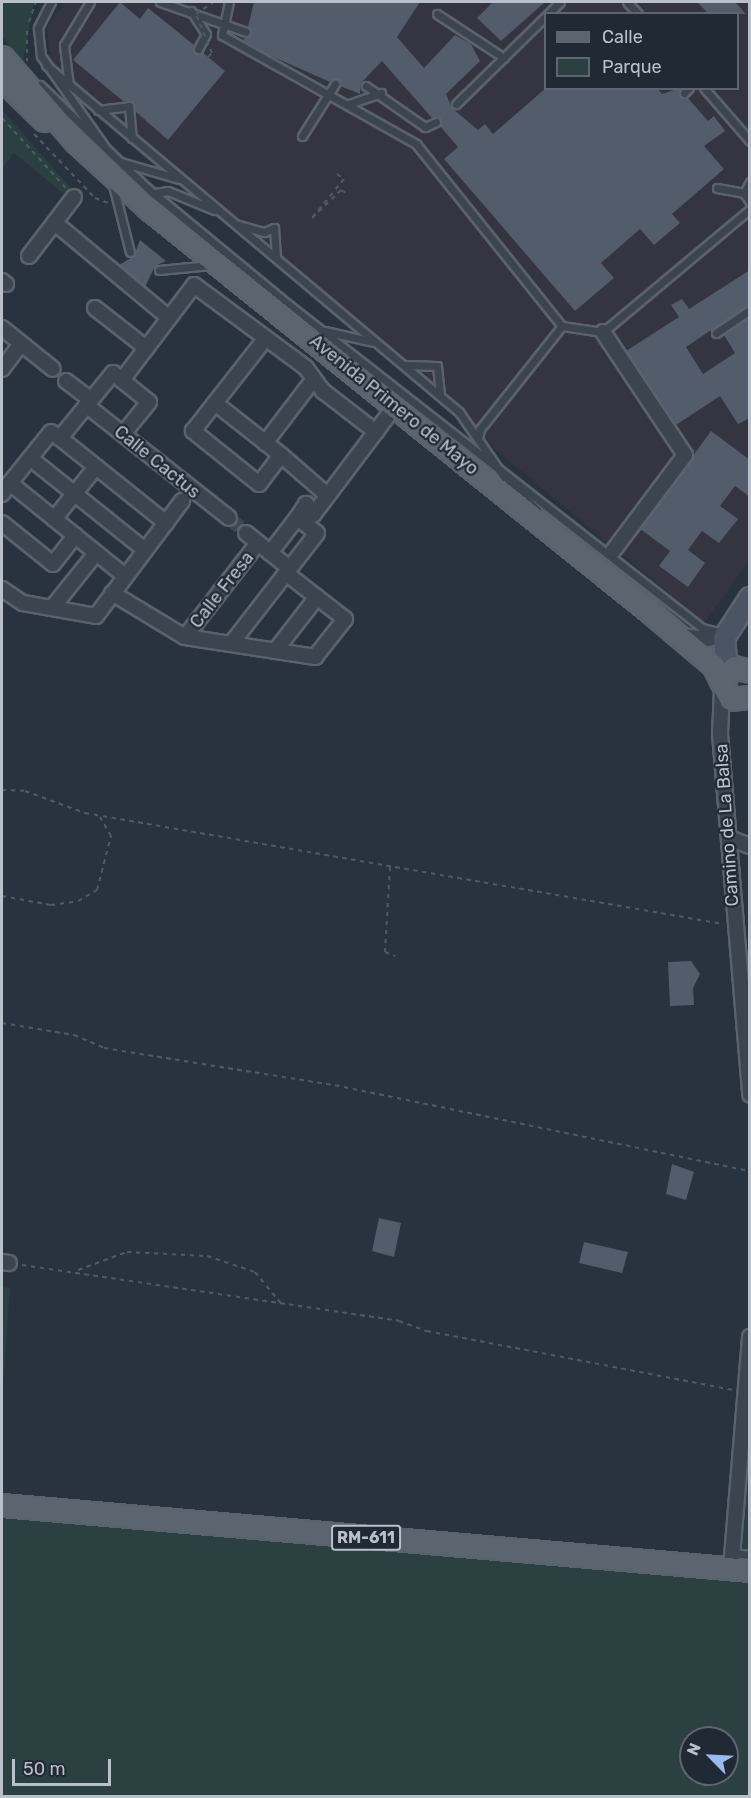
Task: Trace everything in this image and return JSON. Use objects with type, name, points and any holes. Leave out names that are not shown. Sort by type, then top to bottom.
[{"type":"main road","name":"Avenida Primero de Mayo","points":[[3,52],[116,177],[150,200],[218,265],[552,532],[674,633],[733,672]]},
{"type":"main road","name":"Avenida Primero de Mayo","points":[[2,79],[90,148]]},
{"type":"main road","name":"RM-611","points":[[2,1505],[737,1564]]},
{"type":"street","points":[[29,256],[74,197]]},
{"type":"street","points":[[55,223],[169,318]]},
{"type":"street","points":[[60,438],[88,402],[146,348],[194,285],[266,338],[376,432]]},
{"type":"street","points":[[95,308],[146,348]]},
{"type":"street","points":[[2,328],[53,369]]},
{"type":"street","points":[[603,332],[685,455],[613,550]]},
{"type":"street","points":[[266,338],[193,431],[259,484],[281,455]]},
{"type":"street","points":[[2,369],[21,344]]},
{"type":"street","points":[[117,376],[149,402],[123,434]]},
{"type":"street","points":[[265,443],[313,380]]},
{"type":"street","name":"Calle Cactus","points":[[66,381],[123,434],[229,519]]},
{"type":"street","points":[[215,403],[327,495]]},
{"type":"street","points":[[270,553],[306,504],[313,515],[395,406]]},
{"type":"street","points":[[125,576],[54,519],[6,489],[51,432],[166,523]]},
{"type":"street","points":[[30,458],[145,550]]},
{"type":"street","points":[[54,519],[96,467]]},
{"type":"street","points":[[2,589],[23,603],[96,616],[182,501]]},
{"type":"street","points":[[231,644],[317,533],[297,518]]},
{"type":"street","points":[[2,523],[53,564],[75,536]]},
{"type":"street","points":[[112,593],[185,637],[315,657],[345,619],[246,533]]},
{"type":"street","name":"Calle Fresa","points":[[185,637],[258,543]]},
{"type":"street","points":[[52,608],[96,553]]},
{"type":"street","points":[[275,651],[317,597]]},
{"type":"street","points":[[733,672],[750,598]]},
{"type":"street","points":[[674,633],[708,639],[733,672]]},
{"type":"street","name":"Camino de La Balsa","points":[[733,672],[720,734],[734,926],[750,1094]]},
{"type":"street","points":[[729,838],[750,846]]},
{"type":"street","points":[[737,1564],[742,1391],[750,1337]]},
{"type":"lane","points":[[51,2],[37,34],[46,65],[90,148]]},
{"type":"lane","points":[[69,86],[64,45],[90,2]]},
{"type":"lane","points":[[160,2],[188,7],[246,32]]},
{"type":"lane","points":[[229,2],[223,21],[222,35],[235,47],[349,104],[416,144],[562,326],[603,332],[750,209]]},
{"type":"lane","points":[[188,7],[203,22],[206,34],[198,49]]},
{"type":"lane","points":[[437,14],[504,58]]},
{"type":"lane","points":[[456,105],[544,18]]},
{"type":"lane","points":[[3,52],[22,67],[90,148]]},
{"type":"lane","points":[[46,65],[468,421],[494,463],[552,532]]},
{"type":"lane","points":[[302,136],[335,84]]},
{"type":"lane","points":[[366,86],[381,93],[424,127],[436,123]]},
{"type":"lane","points":[[706,90],[750,141]]},
{"type":"lane","points":[[349,104],[381,93]]},
{"type":"lane","points":[[98,110],[129,106],[132,139]]},
{"type":"lane","points":[[130,252],[116,177],[182,180]]},
{"type":"lane","points":[[744,192],[750,182]]},
{"type":"lane","points":[[717,188],[744,192]]},
{"type":"lane","points":[[221,214],[168,191],[150,200],[494,463],[702,628],[720,631],[733,672]]},
{"type":"lane","points":[[744,192],[750,202]]},
{"type":"lane","points":[[231,222],[264,232],[274,228],[277,260]]},
{"type":"lane","points":[[159,270],[218,265]]},
{"type":"lane","points":[[716,333],[750,310]]},
{"type":"lane","points":[[283,316],[320,329],[375,342]]},
{"type":"lane","points":[[478,439],[483,424],[562,326]]},
{"type":"lane","points":[[397,360],[417,368],[437,366],[436,384],[446,401]]},
{"type":"lane","points":[[468,421],[483,424]]},
{"type":"lane","points":[[737,1564],[750,1555]]},
{"type":"path","points":[[22,67],[29,56],[27,30],[36,2]]},
{"type":"path","points":[[208,57],[212,53],[196,14],[214,2]]},
{"type":"path","points":[[2,118],[74,197]]},
{"type":"path","points":[[27,127],[97,199],[116,177]]},
{"type":"path","points":[[337,174],[344,179],[312,218],[341,190],[346,193]]},
{"type":"path","points":[[2,790],[25,791],[100,816],[734,926]]},
{"type":"path","points":[[2,896],[51,905],[97,890],[111,836],[100,816]]},
{"type":"path","points":[[390,867],[386,952],[395,956]]},
{"type":"path","points":[[2,1023],[74,1035],[104,1048],[581,1133],[750,1171]]},
{"type":"path","points":[[76,1270],[127,1252],[207,1256],[255,1272],[283,1306]]},
{"type":"path","points":[[5,1263],[76,1270],[283,1306],[399,1321],[427,1331],[742,1391]]},
{"type":"shaded area","points":[[66,2],[749,2],[749,561],[704,623],[53,81],[47,27]]},
{"type":"green space","points":[[2,2],[34,2],[23,62],[2,36]]},
{"type":"green space","points":[[2,110],[70,187],[64,194],[14,153],[2,169]]},
{"type":"green space","points":[[2,1287],[10,1288],[2,1402]]},
{"type":"green space","points":[[738,1463],[749,1464],[749,1555],[732,1553]]},
{"type":"green space","points":[[2,1513],[749,1570],[749,1796],[2,1796]]},
{"type":"building","points":[[120,2],[140,19],[148,8],[194,45],[195,54],[202,52],[225,71],[168,140],[135,111],[133,102],[123,101],[73,60]]},
{"type":"building","points":[[254,2],[420,2],[397,37],[424,68],[455,35],[471,44],[480,61],[446,94],[452,108],[478,130],[485,124],[493,134],[544,90],[659,90],[662,94],[680,90],[680,97],[687,97],[708,121],[714,116],[725,131],[704,146],[724,169],[672,214],[680,223],[654,245],[640,229],[601,263],[614,278],[575,311],[444,159],[458,147],[440,126],[441,119],[432,118],[382,61],[361,83],[360,94],[340,86],[337,79],[330,82],[269,55],[243,40],[251,33],[248,27]]},
{"type":"building","points":[[493,2],[545,2],[501,41],[477,18]]},
{"type":"building","points":[[697,2],[735,2],[746,14],[739,14],[739,12],[707,12]]},
{"type":"building","points":[[140,240],[166,261],[155,266],[145,287],[119,265],[134,256]]},
{"type":"building","points":[[750,270],[750,304],[686,347],[703,374],[735,353],[724,335],[750,317],[750,418],[738,424],[720,396],[676,425],[626,351],[679,317],[671,305],[682,299],[689,309]]},
{"type":"building","points":[[711,431],[750,460],[750,497],[735,486],[720,506],[738,519],[719,543],[702,531],[688,550],[705,563],[688,587],[659,566],[670,551],[640,529]]},
{"type":"building","points":[[691,961],[700,974],[693,988],[694,1005],[670,1006],[668,962]]},
{"type":"building","points":[[672,1164],[694,1172],[686,1200],[666,1194]]},
{"type":"building","points":[[379,1218],[401,1223],[394,1257],[372,1251]]},
{"type":"building","points":[[584,1242],[628,1252],[622,1273],[579,1263]]},
{"type":"tunnel","points":[[229,518],[246,533]]}]
